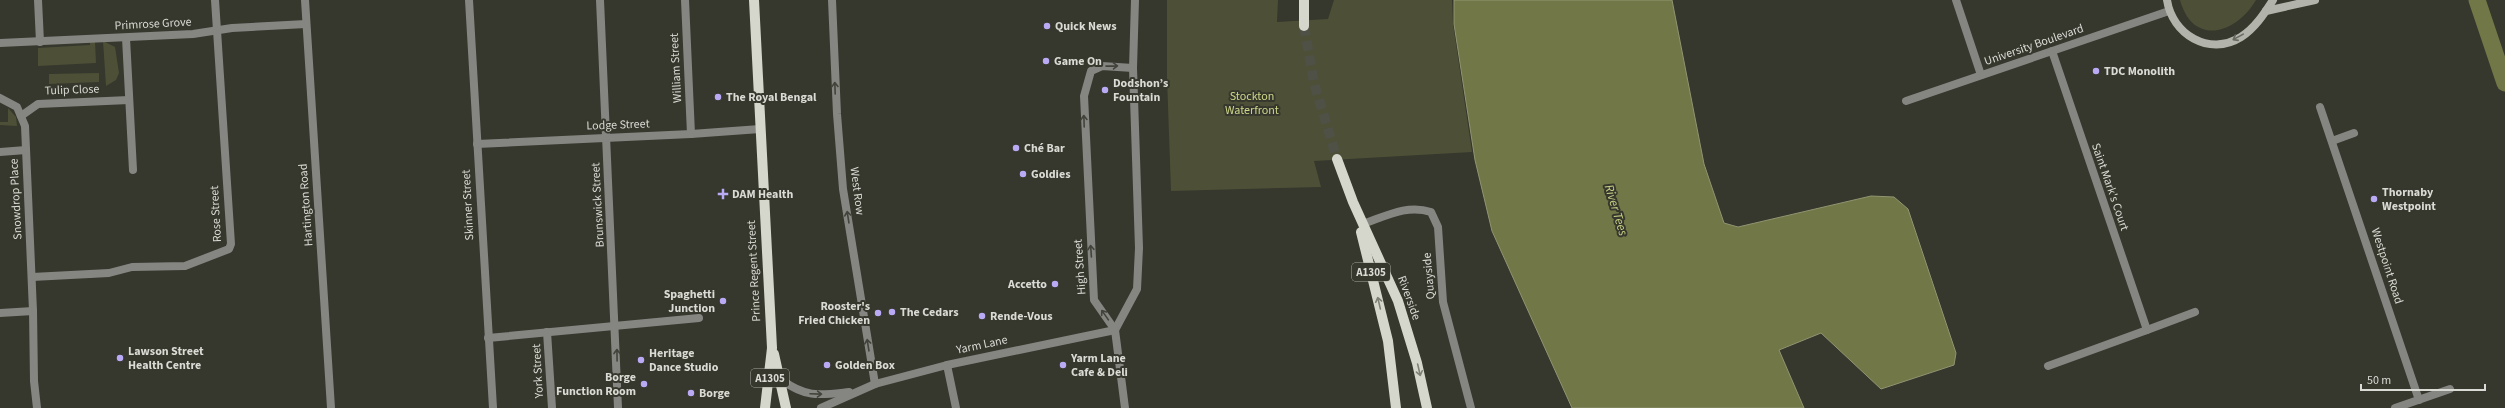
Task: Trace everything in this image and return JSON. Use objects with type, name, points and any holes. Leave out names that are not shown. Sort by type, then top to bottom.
[{"type":"main road","name":"Prince Regent Street","points":[[754,0],[772,348],[765,408]]},
{"type":"main road","points":[[1304,0],[1304,26]]},
{"type":"main road","name":"Riverside","points":[[1337,159],[1353,202],[1398,301],[1417,363],[1427,408]]},
{"type":"main road","name":"Riverside","points":[[1353,202],[1388,342],[1396,408]]},
{"type":"main road","name":"Prince Regent Street","points":[[772,348],[782,380],[786,408]]},
{"type":"street","points":[[38,0],[40,42]]},
{"type":"street","name":"Rose Street","points":[[32,277],[109,273],[132,267],[185,266],[229,249],[231,244],[214,0]]},
{"type":"street","name":"Hartington Road","points":[[305,0],[331,408]]},
{"type":"street","name":"Skinner Street","points":[[469,0],[493,408]]},
{"type":"street","name":"Brunswick Street","points":[[600,0],[616,326],[618,408]]},
{"type":"street","name":"William Street","points":[[685,0],[691,134]]},
{"type":"street","name":"West Row","points":[[832,0],[836,114],[843,189],[875,384]]},
{"type":"street","points":[[1124,408],[1115,330],[1137,289],[1139,245],[1133,68],[1134,0]]},
{"type":"street","points":[[1956,0],[1981,76]]},
{"type":"street","points":[[2167,0],[2169,11],[2180,30],[2202,43],[2213,45],[2228,43],[2240,37],[2253,27],[2273,0]]},
{"type":"street","points":[[2266,11],[2315,0]]},
{"type":"street","name":"University Boulevard","points":[[1906,101],[2169,11]]},
{"type":"street","name":"Primrose Grove","points":[[0,43],[194,34],[232,28],[306,24]]},
{"type":"street","points":[[126,38],[133,170]]},
{"type":"street","name":"Saint Mark's Court","points":[[2052,51],[2147,330]]},
{"type":"street","name":"High Street","points":[[1115,330],[1094,300],[1084,96],[1091,70],[1102,66],[1133,68]]},
{"type":"street","points":[[0,98],[17,107],[21,116]]},
{"type":"street","name":"Tulip Close","points":[[21,116],[38,104],[129,100]]},
{"type":"street","name":"Westpoint Road","points":[[2320,107],[2419,400]]},
{"type":"street","name":"Snowdrop Place","points":[[21,116],[25,126],[34,311],[34,381],[37,408]]},
{"type":"street","name":"Lodge Street","points":[[477,144],[691,134],[760,129]]},
{"type":"street","points":[[2332,140],[2354,133]]},
{"type":"street","points":[[0,152],[26,150]]},
{"type":"street","name":"Quayside","points":[[1363,224],[1401,210],[1418,208],[1432,212],[1438,227],[1443,302],[1470,408]]},
{"type":"street","points":[[0,313],[34,311]]},
{"type":"street","points":[[2048,366],[2195,312]]},
{"type":"street","points":[[488,338],[699,318]]},
{"type":"street","name":"Yarm Lane","points":[[821,408],[855,391],[875,384],[947,365],[1115,330]]},
{"type":"street","name":"York Street","points":[[547,332],[552,408]]},
{"type":"street","points":[[947,365],[956,408]]},
{"type":"street","name":"Yarm Lane","points":[[782,380],[796,390],[815,395],[855,391]]},
{"type":"street","points":[[2395,408],[2450,389]]},
{"type":"green space","name":"Stockton Waterfront","points":[[1167,0],[1278,0],[1277,22],[1328,19],[1334,0],[1452,0],[1453,24],[1472,152],[1314,161],[1321,187],[1171,191],[1167,78]]},
{"type":"green space","points":[[2180,0],[2256,0],[2248,12],[2238,21],[2227,27],[2215,30],[2204,30],[2195,25],[2186,15]]},
{"type":"green space","points":[[95,41],[96,63],[38,66],[38,48],[90,45],[90,42]]},
{"type":"green space","points":[[103,41],[115,47],[119,73],[116,80],[106,86]]},
{"type":"green space","points":[[99,73],[99,82],[49,84],[49,74]]},
{"type":"green space","points":[[8,108],[16,117],[17,126],[0,125],[0,122],[8,122]]},
{"type":"water","name":"River Tees","points":[[1454,0],[1672,0],[1704,164],[1724,223],[1738,227],[1871,196],[1894,197],[1908,209],[1956,353],[1954,365],[1881,389],[1821,333],[1779,350],[1804,408],[1572,408],[1492,231],[1475,160],[1454,24]]},
{"type":"waterway","points":[[2477,0],[2505,83]]},
{"type":"tunnel","points":[[1304,26],[1314,83],[1337,159]]},
{"type":"place","name":"Quick News","points":[[1047,26]]},
{"type":"place","name":"Game On","points":[[1046,61]]},
{"type":"place","name":"TDC Monolith","points":[[2096,71]]},
{"type":"place","name":"Dodshon’s Fountain","points":[[1105,90]]},
{"type":"place","name":"The Royal Bengal","points":[[718,97]]},
{"type":"place","name":"Ché Bar","points":[[1016,148]]},
{"type":"place","name":"Goldies","points":[[1023,174]]},
{"type":"place","name":"DAM Health","points":[[723,194]]},
{"type":"place","name":"Thornaby Westpoint","points":[[2374,199]]},
{"type":"place","name":"Accetto","points":[[1055,284]]},
{"type":"place","name":"Spaghetti Junction","points":[[723,301]]},
{"type":"place","name":"The Cedars","points":[[892,312]]},
{"type":"place","name":"Rooster's Fried Chicken","points":[[878,313]]},
{"type":"place","name":"Rende-Vous","points":[[982,316]]},
{"type":"place","name":"Lawson Street Health Centre","points":[[120,358]]},
{"type":"place","name":"Heritage Dance Studio","points":[[641,360]]},
{"type":"place","name":"Golden Box","points":[[827,365]]},
{"type":"place","name":"Yarm Lane Cafe & Deli","points":[[1063,365]]},
{"type":"place","name":"Borge Function Room","points":[[644,384]]},
{"type":"place","name":"Borge","points":[[691,393]]}]
